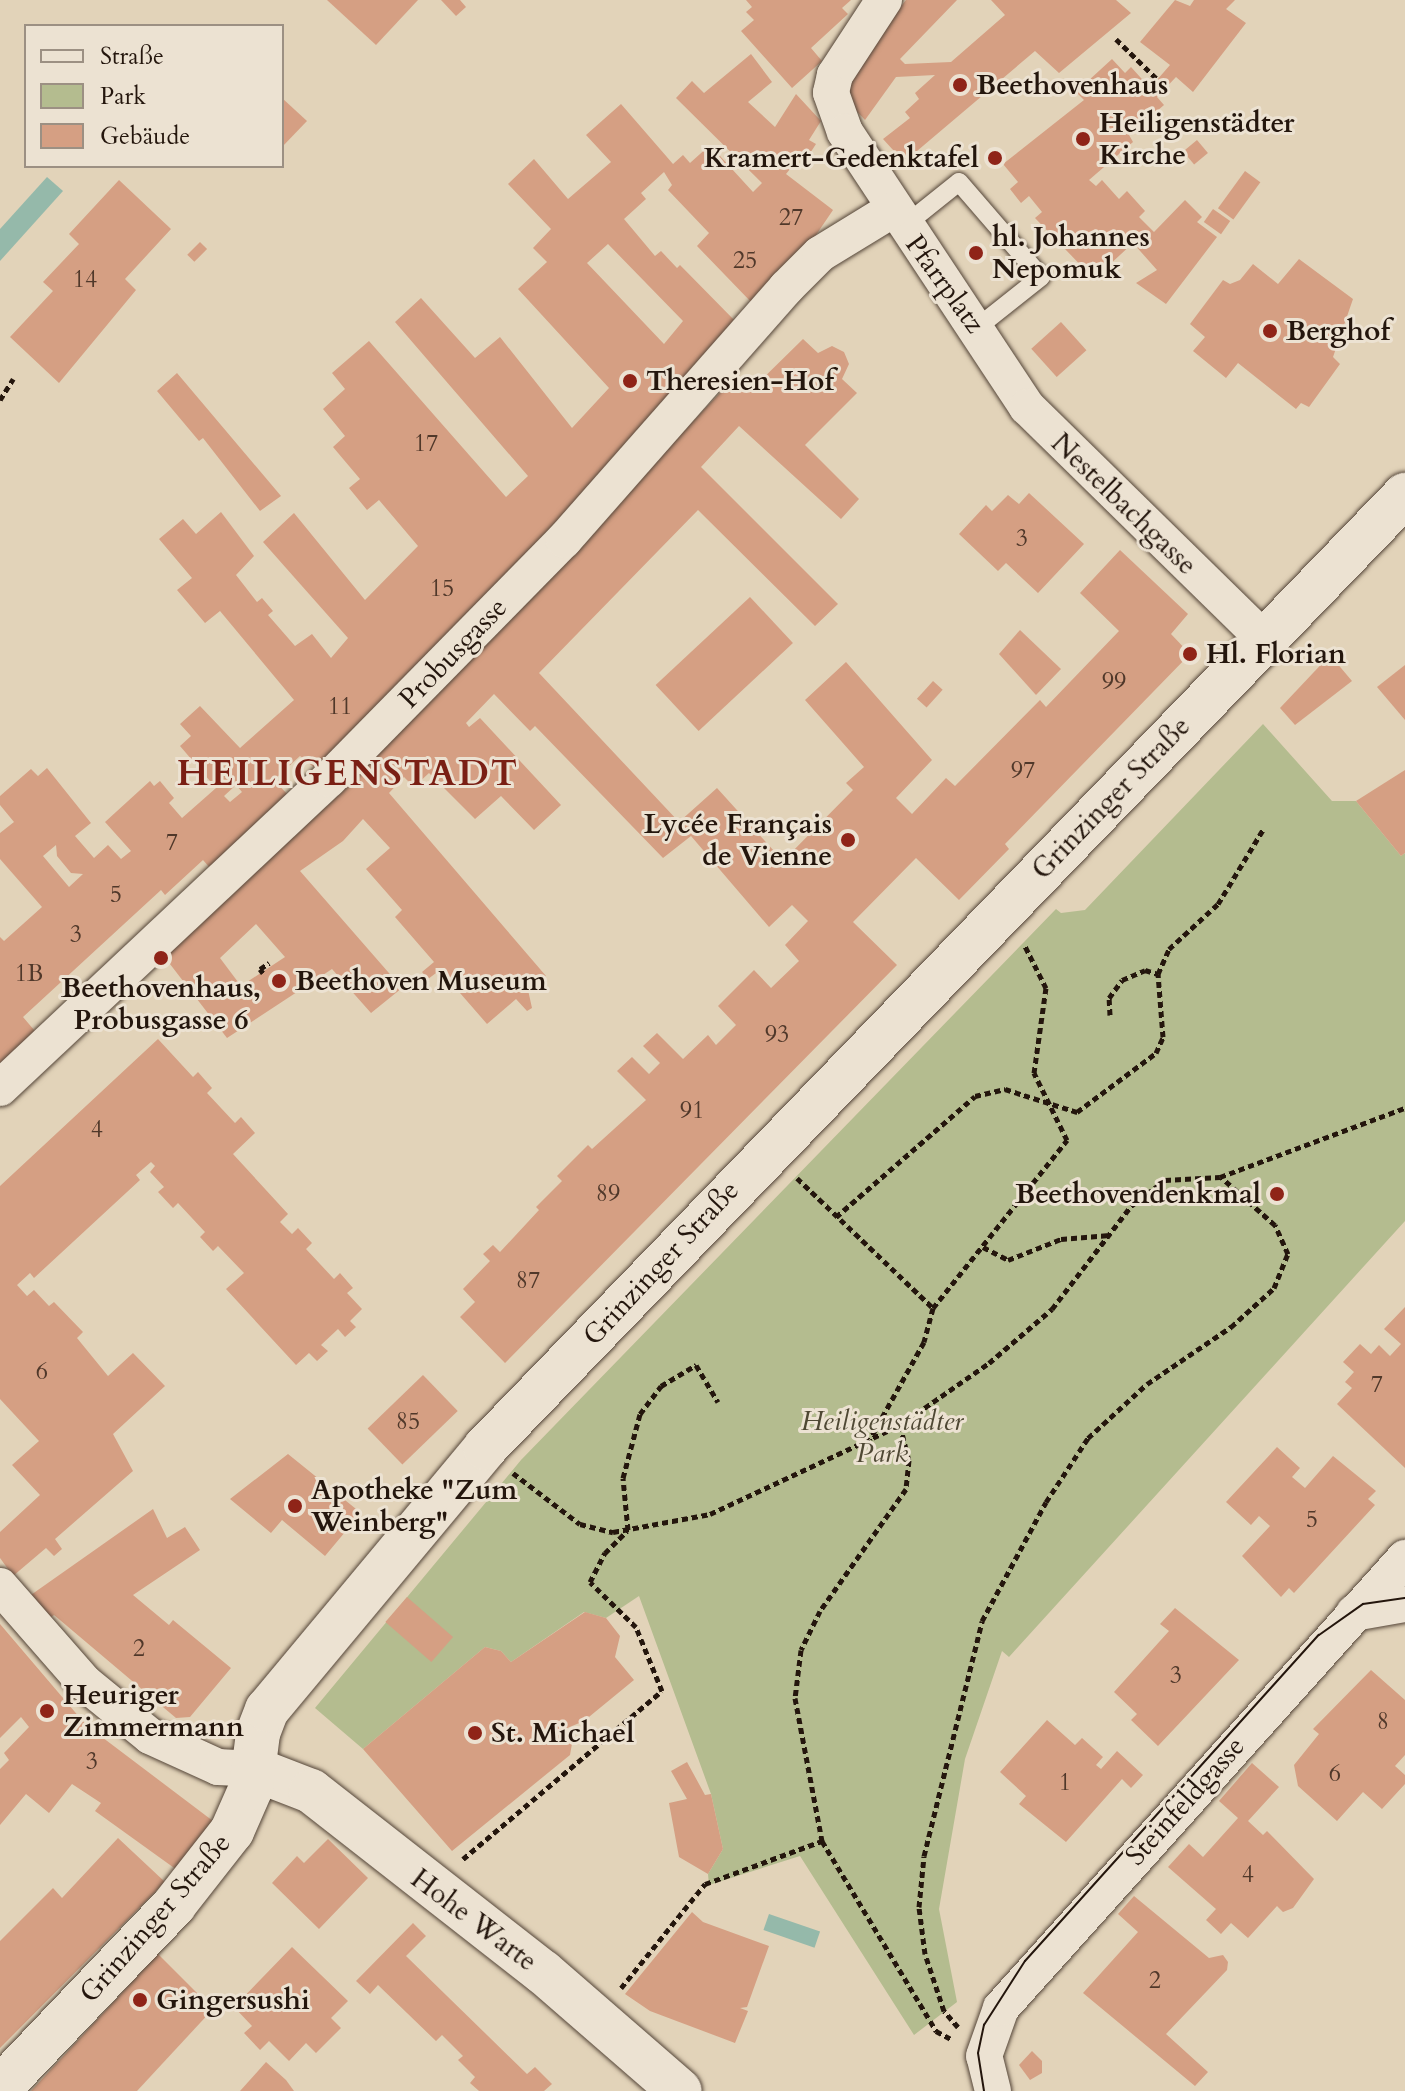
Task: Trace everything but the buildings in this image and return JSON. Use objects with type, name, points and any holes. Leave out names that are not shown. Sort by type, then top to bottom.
[{"type":"street","name":"Pfarrplatz","points":[[884,0],[848,50],[831,93],[845,132],[898,218],[978,327],[996,358]]},
{"type":"street","name":"Probusgasse","points":[[0,1088],[329,779],[553,552],[786,288],[820,254],[898,218]]},
{"type":"street","name":"Nestelbachgasse","points":[[996,358],[1027,407],[1054,437],[1265,640]]},
{"type":"street","name":"Grinzinger Straße","points":[[0,2088],[174,1905],[238,1822],[254,1769],[261,1722],[278,1695],[485,1448],[768,1150],[1405,495]]},
{"type":"street","name":"Steinfeldgasse","points":[[984,2056],[1001,2008],[1405,1558]]},
{"type":"street","points":[[0,1586],[85,1683],[150,1736],[218,1767],[254,1769]]},
{"type":"street","points":[[1354,1613],[1405,1604]]},
{"type":"street","name":"Hohe Warte","points":[[254,1769],[311,1791],[596,2016],[680,2091]]},
{"type":"street","points":[[984,2056],[993,2091]]},
{"type":"lane","points":[[898,218],[959,182],[1041,277],[978,327]]},
{"type":"path","points":[[1116,39],[1157,79]]},
{"type":"path","points":[[0,400],[13,379]]},
{"type":"path","points":[[836,1217],[975,1096],[1005,1089],[1077,1112],[1156,1053],[1163,1037],[1158,974],[1169,949],[1218,904],[1264,828]]},
{"type":"path","points":[[870,1440],[924,1342],[933,1308],[1067,1140],[1034,1073],[1046,988],[1033,956],[1017,935],[999,955],[978,934]]},
{"type":"path","points":[[263,973],[260,969],[269,963]]},
{"type":"path","points":[[1110,1015],[1109,998],[1122,980],[1145,970],[1158,974]]},
{"type":"path","points":[[485,1448],[580,1524],[628,1530],[710,1514],[900,1425],[989,1363],[1052,1309],[1131,1206],[1165,1180],[1220,1177],[1405,1108]]},
{"type":"path","points":[[768,1150],[933,1308]]},
{"type":"path","points":[[984,2056],[944,2011],[925,1954],[919,1907],[924,1856],[982,1621],[1046,1502],[1088,1438],[1147,1384],[1231,1327],[1274,1288],[1288,1254],[1275,1225],[1220,1177]]},
{"type":"path","points":[[983,1247],[1008,1260],[1061,1239],[1110,1235]]},
{"type":"path","points":[[628,1530],[623,1478],[640,1414],[661,1386],[696,1365],[718,1402]]},
{"type":"path","points":[[900,1425],[909,1460],[906,1489],[820,1611],[801,1650],[795,1698],[822,1841],[936,2031]]},
{"type":"path","points":[[437,1890],[464,1859],[662,1691],[636,1627],[590,1582],[605,1553],[628,1530]]},
{"type":"path","points":[[596,2016],[705,1884],[822,1841]]},
{"type":"green space","name":"Heiligenstädter Park","points":[[1263,724],[1332,801],[1356,801],[1401,856],[1405,853],[1405,1221],[1009,1657],[1002,1651],[965,1759],[939,1909],[957,2002],[914,2035],[800,1856],[709,1885],[708,1874],[723,1849],[711,1794],[639,1596],[606,1618],[584,1612],[511,1662],[501,1651],[485,1647],[363,1749],[315,1708],[521,1460],[1056,909],[1061,913],[1085,910]]},
{"type":"shaded area","points":[[47,177],[63,191],[0,261],[0,229]]},
{"type":"shaded area","points":[[769,1914],[820,1932],[815,1948],[763,1930]]},
{"type":"tram line","points":[[984,2091],[978,2053],[984,2025],[1025,1961],[1319,1635],[1363,1604],[1405,1598]]},
{"type":"place","name":"Beethovenhaus","points":[[960,85]]},
{"type":"place","name":"Heiligenstädter Kirche","points":[[1083,139]]},
{"type":"place","name":"Kramert-Gedenktafel","points":[[995,158]]},
{"type":"place","name":"hl. Johannes Nepomuk","points":[[976,253]]},
{"type":"place","name":"Berghof","points":[[1270,331]]},
{"type":"place","name":"Theresien-Hof","points":[[630,381]]},
{"type":"place","name":"Hl. Florian","points":[[1190,654]]},
{"type":"place","name":"Lycée Français de Vienne","points":[[848,840]]},
{"type":"place","name":"Beethovenhaus, Probusgasse 6","points":[[161,958]]},
{"type":"place","name":"Beethoven Museum","points":[[279,981]]},
{"type":"place","name":"Beethovendenkmal","points":[[1277,1194]]},
{"type":"place","name":"Apotheke \"Zum Weinberg\"","points":[[295,1506]]},
{"type":"place","name":"Heuriger Zimmermann","points":[[47,1711]]},
{"type":"place","name":"St. Michael","points":[[475,1733]]},
{"type":"place","name":"Gingersushi","points":[[140,2000]]},
{"type":"district","name":"HEILIGENSTADT","points":[[348,774]]}]
